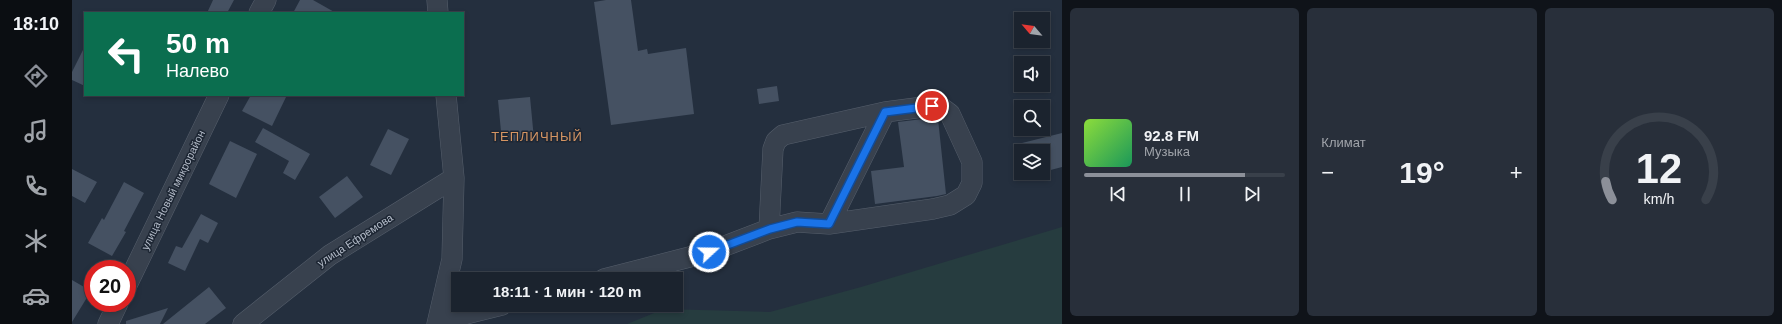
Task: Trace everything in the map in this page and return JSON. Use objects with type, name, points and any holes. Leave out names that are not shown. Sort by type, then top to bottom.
[{"type":"street","points":[[260,12],[266,0]]},
{"type":"street","points":[[437,0],[438,12]]},
{"type":"street","name":"улица Новый микрорайон","points":[[136,266],[219,96]]},
{"type":"street","points":[[446,96],[454,178],[452,259],[438,323],[477,312]]},
{"type":"street","points":[[631,272],[709,252],[770,229],[797,222],[829,224],[933,209],[950,205],[966,195],[972,183],[972,162],[950,114],[942,108],[932,106],[885,112],[782,135],[776,141],[773,149],[770,229]]},
{"type":"street","points":[[829,224],[885,112]]},
{"type":"street","name":"улица Ефремова","points":[[243,324],[330,254],[454,178]]},
{"type":"street","points":[[108,324],[114,312]]},
{"type":"green space","points":[[1062,227],[1062,324],[627,324],[657,312],[683,312],[683,310],[770,312],[861,287]]},
{"type":"building","points":[[213,0],[234,0],[228,12],[207,12]]},
{"type":"building","points":[[300,0],[313,0],[334,12],[294,12]]},
{"type":"building","points":[[606,0],[631,0],[638,51],[647,49],[648,54],[686,48],[694,114],[611,125],[594,2]]},
{"type":"building","points":[[84,48],[84,86],[72,80],[72,72]]},
{"type":"building","points":[[777,86],[779,101],[759,104],[757,89]]},
{"type":"building","points":[[250,96],[287,96],[272,126],[242,111]]},
{"type":"building","points":[[530,97],[534,139],[502,142],[498,100]]},
{"type":"building","points":[[931,118],[938,119],[946,194],[875,204],[871,171],[904,167],[898,122]]},
{"type":"building","points":[[263,128],[310,154],[295,180],[283,173],[289,161],[255,142]]},
{"type":"building","points":[[388,129],[409,139],[391,175],[370,165]]},
{"type":"building","points":[[1062,133],[1062,167],[1050,170],[1050,144],[1018,144]]},
{"type":"building","points":[[230,141],[257,154],[236,198],[209,184]]},
{"type":"building","points":[[72,169],[97,182],[85,203],[72,196]]},
{"type":"building","points":[[347,176],[363,197],[335,218],[319,197]]},
{"type":"building","points":[[124,182],[144,193],[124,231],[126,232],[112,256],[88,243],[102,218],[104,220]]},
{"type":"building","points":[[201,214],[218,223],[208,243],[200,239],[185,271],[168,263],[176,246],[182,248]]},
{"type":"building","points":[[72,280],[84,287],[84,302],[72,322]]},
{"type":"building","points":[[209,287],[226,308],[205,324],[163,324]]},
{"type":"building","points":[[168,308],[160,324],[126,324],[126,321]]},
{"type":"district","name":"ТЕПЛИЧНЫЙ","points":[[537,136]]},
{"type":"route","points":[[709,252],[770,229],[797,222],[829,224],[885,112],[932,106]]}]
